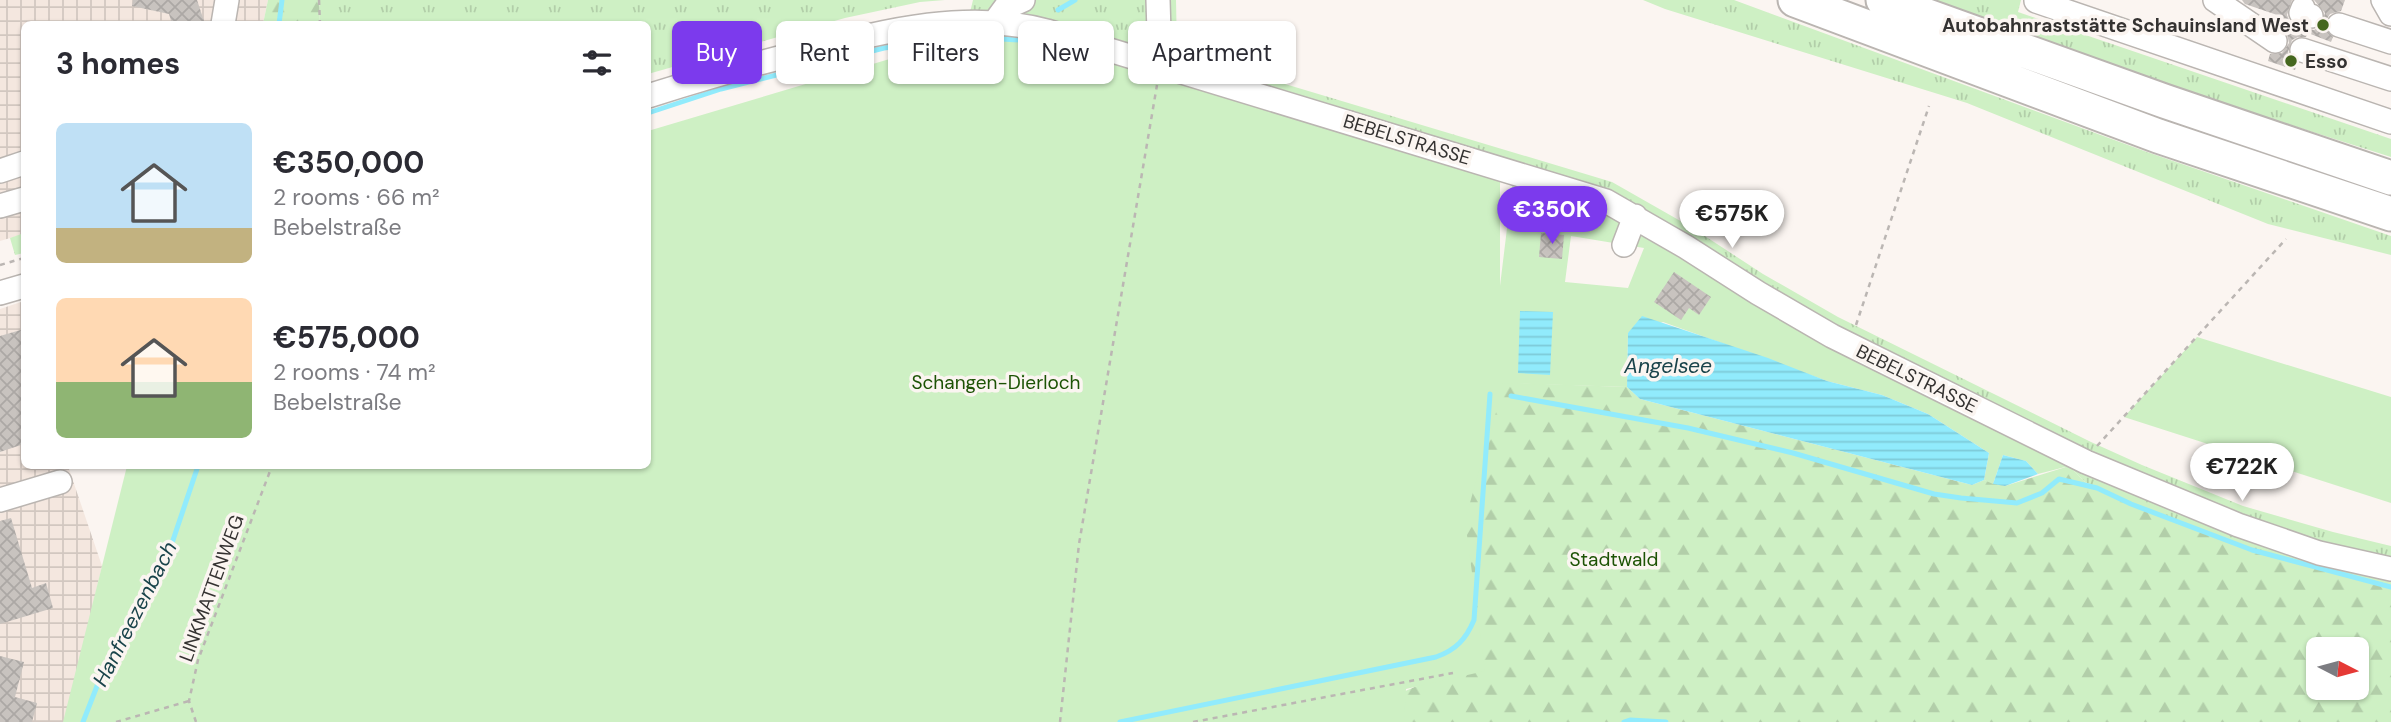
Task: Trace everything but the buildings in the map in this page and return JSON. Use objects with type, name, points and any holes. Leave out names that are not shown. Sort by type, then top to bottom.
[{"type":"highway","points":[[1795,0],[2158,136],[2391,214]]},
{"type":"highway","points":[[1883,0],[2164,102],[2391,178]]},
{"type":"street","points":[[224,21],[227,0]]},
{"type":"street","points":[[996,21],[1005,8],[1023,0]]},
{"type":"street","points":[[1029,21],[1039,0]]},
{"type":"street","points":[[1158,0],[1159,21]]},
{"type":"street","points":[[2034,0],[2391,122]]},
{"type":"street","points":[[2215,0],[2275,41]]},
{"type":"street","points":[[2383,0],[2391,14]]},
{"type":"street","points":[[2339,25],[2391,42]]},
{"type":"street","name":"BEBELSTRASSE","points":[[651,95],[701,79],[888,32]]},
{"type":"street","points":[[2302,50],[2391,79]]},
{"type":"street","name":"BEBELSTRASSE","points":[[1223,84],[1606,201],[1832,336],[2086,462],[2238,525],[2319,553],[2391,569]]},
{"type":"street","points":[[0,171],[21,164]]},
{"type":"street","points":[[0,206],[21,200]]},
{"type":"street","points":[[1624,245],[1635,216]]},
{"type":"street","points":[[0,293],[21,287]]},
{"type":"street","points":[[0,500],[60,482]]},
{"type":"path","points":[[319,0],[320,21]]},
{"type":"path","points":[[1060,722],[1079,544],[1157,84]]},
{"type":"path","points":[[1856,323],[1929,106]]},
{"type":"path","points":[[2101,442],[2286,239]]},
{"type":"path","points":[[0,265],[21,259]]},
{"type":"path","name":"LINKMATTENWEG","points":[[189,701],[198,660],[271,469]]},
{"type":"path","points":[[1193,722],[1453,673]]},
{"type":"path","points":[[116,722],[189,701],[196,722]]},
{"type":"shaded area","points":[[0,0],[268,0],[264,21],[21,21],[21,235],[0,241]]},
{"type":"shaded area","points":[[21,302],[21,469],[69,469],[102,566],[65,722],[0,722],[0,309]]},
{"type":"green space","points":[[268,0],[319,0],[320,21],[264,21]]},
{"type":"green space","points":[[319,0],[945,0],[920,2],[834,21],[776,21],[776,38],[762,42],[762,21],[672,21],[672,67],[651,73],[651,21],[320,21]]},
{"type":"green space","points":[[973,0],[1176,0],[1176,21],[1128,21],[1128,70],[1114,66],[1114,21],[1018,21],[1018,38],[1004,36],[1004,21],[968,21]]},
{"type":"green space","points":[[1643,0],[1734,0],[2147,152],[2391,236],[2391,255],[2268,224],[1967,103]]},
{"type":"green space","points":[[1935,0],[2021,0],[2018,12],[2391,139],[2391,157],[2200,96]]},
{"type":"green space","name":"Schangen-Dierloch","points":[[1004,29],[1018,33],[1018,84],[1114,84],[1114,63],[1128,67],[1128,84],[1183,84],[1500,181],[1500,286],[1513,179],[1597,206],[2069,466],[2038,474],[2026,461],[2003,455],[1993,484],[1984,480],[1989,453],[1928,414],[1882,395],[1827,381],[1663,322],[1628,333],[1627,387],[1499,383],[1499,402],[1465,520],[1485,671],[1406,689],[1404,722],[63,722],[126,469],[651,469],[651,130],[806,84],[874,84],[874,64],[888,59],[888,84],[1004,84]],"holes":[[[1571,236],[1644,248],[1628,288],[1565,282]]]},
{"type":"green space","points":[[1176,84],[1285,84],[1612,182],[1838,317],[2091,442],[2243,506],[2391,546],[2391,589],[2232,544],[2131,504],[2085,482],[2069,466],[1597,206]]},
{"type":"green space","points":[[21,234],[21,254],[15,255],[10,238]]},
{"type":"green space","points":[[2197,337],[2391,397],[2391,503],[2124,417]]},
{"type":"green space","name":"Stadtwald","points":[[1489,382],[1627,387],[1640,399],[1972,485],[1984,480],[2005,486],[2069,466],[2085,482],[2131,504],[2232,544],[2391,589],[2391,722],[1403,722],[1403,692],[1461,667],[1451,566]]},
{"type":"water","points":[[1520,311],[1553,312],[1550,375],[1518,373]]},
{"type":"water","name":"Angelsee","points":[[1642,316],[1768,358],[1827,381],[1882,395],[1928,414],[1989,453],[1984,480],[1972,485],[1640,399],[1627,387],[1628,333]]},
{"type":"water","points":[[2003,455],[2026,461],[2038,474],[2005,486],[1993,484]]},
{"type":"waterway","name":"Hanfreezenbach","points":[[279,21],[282,0]]},
{"type":"waterway","points":[[1058,10],[1075,0]]},
{"type":"waterway","points":[[651,112],[721,89],[884,48],[970,37],[1018,40]]},
{"type":"waterway","points":[[1120,722],[1436,657],[1460,643],[1474,620],[1490,394]]},
{"type":"waterway","points":[[1511,396],[1688,428],[1793,453],[1934,494],[2017,503],[2042,493],[2059,479],[2097,488],[2131,504],[2252,550],[2391,587]]},
{"type":"waterway","name":"Hanfreezenbach","points":[[83,722],[99,681],[169,552],[197,469]]},
{"type":"waterway","points":[[1624,722],[1666,722]]},
{"type":"place","name":"Autobahnraststätte Schauinsland West","points":[[2323,25]]},
{"type":"place","name":"Esso","points":[[2291,61]]}]
